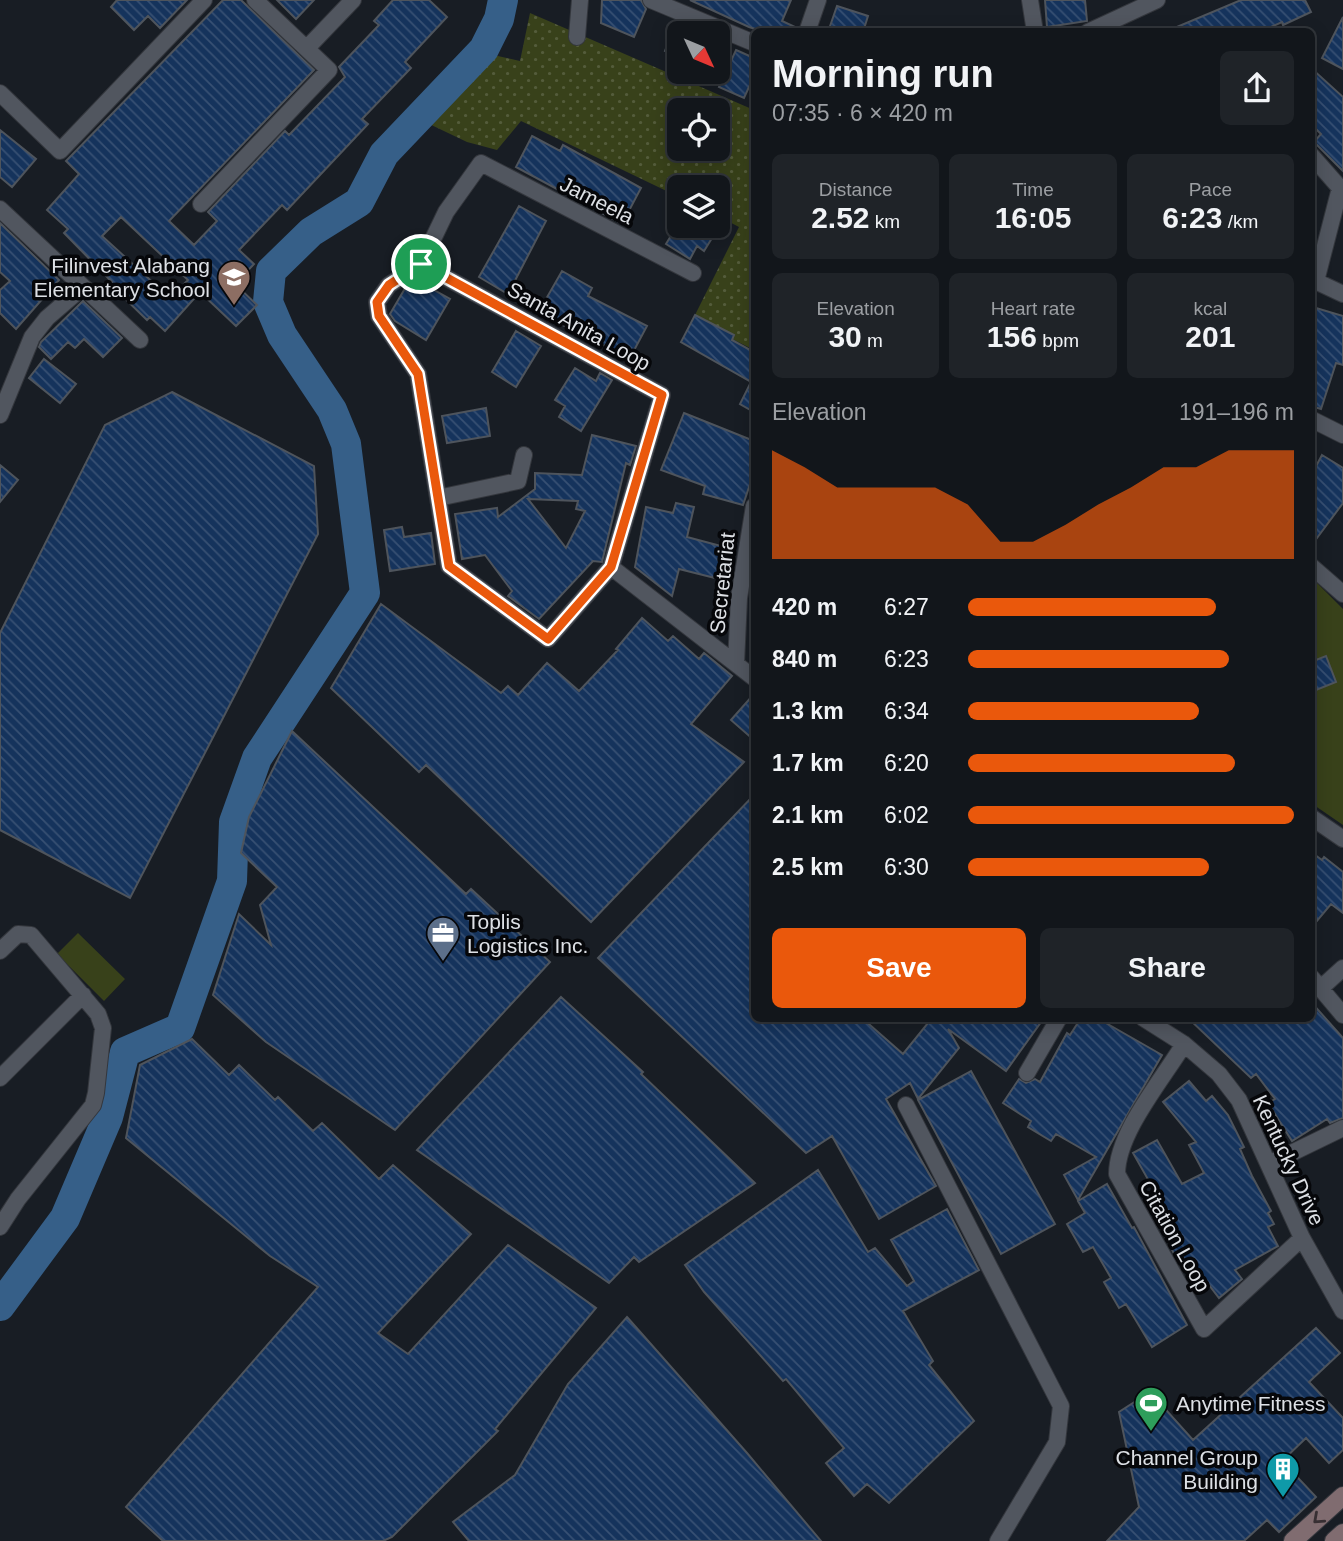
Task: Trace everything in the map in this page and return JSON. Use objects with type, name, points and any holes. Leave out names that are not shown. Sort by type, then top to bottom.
[{"type":"street","points":[[0,93],[60,150],[204,0]]},
{"type":"street","points":[[201,204],[330,70],[255,0]]},
{"type":"street","points":[[307,48],[352,0]]},
{"type":"street","points":[[577,37],[580,0]]},
{"type":"street","points":[[651,0],[751,42]]},
{"type":"street","points":[[808,28],[818,0]]},
{"type":"street","points":[[1030,0],[1034,28]]},
{"type":"street","points":[[1097,28],[1157,0]]},
{"type":"street","points":[[1315,160],[1340,188],[1315,276]]},
{"type":"street","name":"Jameela","points":[[421,264],[446,212],[481,163],[693,273]]},
{"type":"street","points":[[0,209],[140,340]]},
{"type":"street","name":"Santa Anita Loop","points":[[421,264],[662,395],[611,567],[548,639],[449,566],[438,498],[418,374],[379,316],[377,302],[389,285],[421,264]]},
{"type":"street","points":[[1315,280],[1343,294]]},
{"type":"street","points":[[0,415],[32,337],[47,318],[83,288]]},
{"type":"street","points":[[1315,421],[1343,435]]},
{"type":"street","points":[[438,498],[518,481],[524,455]]},
{"type":"street","name":"Secretariat","points":[[736,664],[739,598],[751,524]]},
{"type":"street","points":[[611,567],[751,676]]},
{"type":"street","points":[[1315,569],[1343,592]]},
{"type":"street","points":[[1315,820],[1343,839]]},
{"type":"street","points":[[0,951],[18,934],[31,935],[98,1014],[103,1028],[93,1105],[34,1178],[0,1227]]},
{"type":"street","points":[[1343,968],[1316,982],[1343,1015]]},
{"type":"street","points":[[0,1078],[83,995]]},
{"type":"street","points":[[1027,1073],[1057,1022]]},
{"type":"street","name":"Kentucky Drive","points":[[1149,1022],[1184,1044],[1219,1074],[1239,1100],[1302,1238],[1343,1311]]},
{"type":"street","name":"Citation Loop","points":[[1184,1044],[1126,1137],[1117,1157],[1117,1174],[1204,1329],[1302,1238]]},
{"type":"street","points":[[906,1105],[1061,1406],[1057,1441],[998,1541]]},
{"type":"street","points":[[1269,1164],[1343,1128]]},
{"type":"street","points":[[1293,1541],[1343,1496]]},
{"type":"street","points":[[1334,1541],[1343,1534]]},
{"type":"green space","points":[[530,13],[667,72],[667,84],[694,84],[726,98],[667,98],[667,161],[730,161],[730,100],[751,109],[751,348],[693,319],[739,227],[730,222],[730,175],[667,175],[667,191],[521,121],[497,150],[467,142],[425,122],[489,54],[520,61]]},
{"type":"green space","points":[[1315,581],[1343,609],[1343,825],[1315,806]]},
{"type":"green space","points":[[78,933],[125,979],[104,1001],[57,954]]},
{"type":"building","points":[[117,0],[187,0],[160,28],[148,16],[134,30],[111,7]]},
{"type":"building","points":[[223,0],[241,0],[314,70],[169,221],[194,245],[217,221],[208,212],[285,131],[289,135],[345,77],[339,67],[379,25],[374,21],[393,0],[429,0],[447,17],[405,62],[411,68],[362,119],[368,124],[287,210],[282,205],[239,250],[254,264],[235,284],[257,305],[236,326],[200,292],[165,331],[150,317],[147,320],[110,284],[112,282],[64,233],[68,229],[47,210],[79,174],[66,161]],"holes":[[[121,217],[188,280],[170,298],[102,236]]]},
{"type":"building","points":[[277,0],[314,0],[296,19]]},
{"type":"building","points":[[602,0],[641,0],[646,9],[634,37],[601,23]]},
{"type":"building","points":[[690,0],[791,0],[782,21],[797,28],[749,27]]},
{"type":"building","points":[[1045,0],[1085,0],[1087,21],[1047,27]]},
{"type":"building","points":[[1241,0],[1305,0],[1311,12],[1283,25],[1282,22],[1269,28],[1174,28]]},
{"type":"building","points":[[837,6],[868,16],[864,28],[829,28]]},
{"type":"building","points":[[1343,17],[1343,69],[1322,58]]},
{"type":"building","points":[[736,50],[751,57],[751,83],[744,98],[719,87],[720,84],[730,84],[730,63]]},
{"type":"building","points":[[1315,72],[1343,97],[1343,171],[1315,143],[1321,134],[1315,128]]},
{"type":"building","points":[[0,130],[36,159],[12,187],[0,177]]},
{"type":"building","points":[[532,136],[560,151],[563,145],[641,188],[622,224],[516,167]]},
{"type":"building","points":[[519,206],[546,221],[508,294],[479,277]]},
{"type":"building","points":[[0,223],[59,280],[16,329],[0,313],[0,290],[10,281],[0,272]]},
{"type":"building","points":[[670,238],[712,238],[704,251],[697,246],[690,259],[666,244]]},
{"type":"building","points":[[562,271],[592,288],[588,296],[647,326],[630,358],[538,313]]},
{"type":"building","points":[[416,280],[450,299],[426,340],[395,321],[390,314],[407,285]]},
{"type":"building","points":[[83,301],[122,338],[103,357],[84,339],[75,348],[68,342],[51,359],[39,347],[41,342]]},
{"type":"building","points":[[1316,308],[1343,316],[1343,365],[1336,363],[1321,409],[1315,407]]},
{"type":"building","points":[[695,315],[734,335],[732,340],[751,350],[751,382],[681,342]]},
{"type":"building","points":[[516,331],[541,346],[516,387],[492,372]]},
{"type":"building","points":[[44,359],[76,384],[60,403],[29,378]]},
{"type":"building","points":[[575,368],[596,381],[600,373],[612,380],[581,431],[559,417],[565,406],[555,400]]},
{"type":"building","points":[[751,382],[751,410],[740,404]]},
{"type":"building","points":[[172,392],[314,466],[318,534],[130,898],[0,830],[0,633],[105,425]]},
{"type":"building","points":[[486,408],[490,436],[447,443],[442,416]]},
{"type":"building","points":[[684,413],[751,440],[751,481],[743,505],[703,494],[705,486],[661,470]]},
{"type":"building","points":[[592,435],[636,446],[630,465],[626,463],[602,562],[593,561],[539,619],[508,596],[512,591],[485,555],[462,559],[455,514],[497,508],[498,517],[535,489],[535,473],[582,475]],"holes":[[[528,499],[578,501],[576,509],[585,511],[566,548]]]},
{"type":"building","points":[[1322,455],[1343,468],[1343,503],[1315,541],[1315,468]]},
{"type":"building","points":[[0,465],[18,480],[0,502]]},
{"type":"building","points":[[676,503],[694,507],[687,537],[732,549],[723,580],[679,569],[672,596],[635,567],[646,507],[673,513]]},
{"type":"building","points":[[402,527],[404,537],[431,533],[435,564],[390,571],[384,530]]},
{"type":"building","points":[[381,604],[501,693],[508,686],[518,695],[547,663],[579,691],[618,650],[616,649],[642,618],[668,641],[673,636],[699,659],[704,653],[732,676],[691,724],[744,762],[591,922],[426,765],[419,772],[331,688]]},
{"type":"building","points":[[1326,656],[1336,682],[1315,690],[1315,660]]},
{"type":"building","points":[[751,697],[751,737],[731,720]]},
{"type":"building","points":[[292,731],[466,894],[471,889],[550,962],[395,1130],[266,1042],[213,995],[239,914],[271,945],[260,905],[277,887],[241,853],[249,817]]},
{"type":"building","points":[[751,798],[751,1022],[867,1022],[903,1054],[929,1022],[1041,1022],[1006,1071],[948,1029],[959,1048],[918,1099],[910,1083],[886,1099],[936,1186],[879,1219],[832,1136],[806,1153],[598,958]]},
{"type":"building","points":[[1315,855],[1322,860],[1324,857],[1343,872],[1343,913],[1331,904],[1315,923]]},
{"type":"building","points":[[561,997],[643,1072],[641,1074],[755,1183],[639,1262],[634,1257],[609,1283],[417,1150]]},
{"type":"building","points":[[1315,1006],[1343,1038],[1343,1118],[1330,1123],[1327,1119],[1292,1141],[1268,1103],[1275,1099],[1256,1074],[1251,1078],[1192,1022],[1315,1022]]},
{"type":"building","points":[[1078,1022],[1104,1022],[1162,1055],[1078,1200],[1064,1175],[1096,1157],[1056,1134],[1051,1141],[1028,1127],[1031,1121],[1003,1103],[1019,1079],[1026,1083],[1035,1079],[1040,1082],[1067,1033],[1070,1035]]},
{"type":"building","points":[[192,1039],[229,1075],[239,1065],[275,1100],[278,1097],[313,1131],[322,1123],[379,1179],[393,1165],[471,1234],[378,1333],[408,1354],[508,1245],[596,1308],[495,1429],[498,1431],[392,1537],[383,1541],[163,1541],[126,1507],[318,1287],[270,1256],[126,1138],[140,1065]]},
{"type":"building","points":[[971,1071],[1055,1224],[1001,1254],[918,1100]]},
{"type":"building","points":[[1189,1081],[1206,1101],[1212,1096],[1228,1115],[1244,1147],[1240,1149],[1252,1176],[1271,1211],[1268,1213],[1274,1224],[1268,1227],[1278,1246],[1235,1270],[1242,1279],[1219,1298],[1190,1260],[1180,1265],[1147,1203],[1158,1197],[1133,1153],[1157,1140],[1182,1184],[1204,1173],[1189,1145],[1196,1142],[1163,1102]]},
{"type":"building","points":[[818,1170],[868,1252],[875,1248],[907,1286],[914,1281],[891,1240],[947,1209],[979,1270],[903,1311],[933,1361],[929,1365],[974,1421],[889,1503],[867,1484],[854,1496],[826,1463],[844,1448],[786,1379],[783,1381],[704,1292],[685,1265]]},
{"type":"building","points":[[1107,1184],[1132,1228],[1134,1227],[1187,1325],[1152,1347],[1126,1304],[1119,1308],[1104,1282],[1111,1278],[1093,1247],[1083,1252],[1067,1224],[1085,1213],[1078,1201]]},
{"type":"building","points":[[627,1317],[821,1541],[469,1541],[453,1522],[515,1475],[568,1384]]},
{"type":"building","points":[[1316,1328],[1340,1353],[1309,1382],[1343,1418],[1343,1450],[1329,1463],[1306,1438],[1282,1461],[1316,1497],[1279,1532],[1267,1520],[1244,1541],[1107,1541],[1139,1507],[1119,1412],[1150,1392],[1193,1440]]},
{"type":"waterway","points":[[0,1306],[65,1218],[108,1117],[125,1052],[180,1028],[232,881],[234,822],[257,758],[365,593],[346,444],[332,410],[282,335],[268,302],[271,271],[311,232],[359,202],[384,154],[484,49],[499,19],[503,0]]},
{"type":"place","name":"Filinvest Alabang Elementary School","points":[[234,307]]},
{"type":"place","name":"Toplis Logistics Inc.","points":[[443,963]]},
{"type":"place","name":"Anytime Fitness","points":[[1151,1433]]},
{"type":"place","name":"Channel Group Building","points":[[1283,1499]]},
{"type":"route","points":[[421,264],[662,395],[611,567],[548,639],[449,566],[418,374],[379,316],[377,302],[389,285],[421,264]]}]
